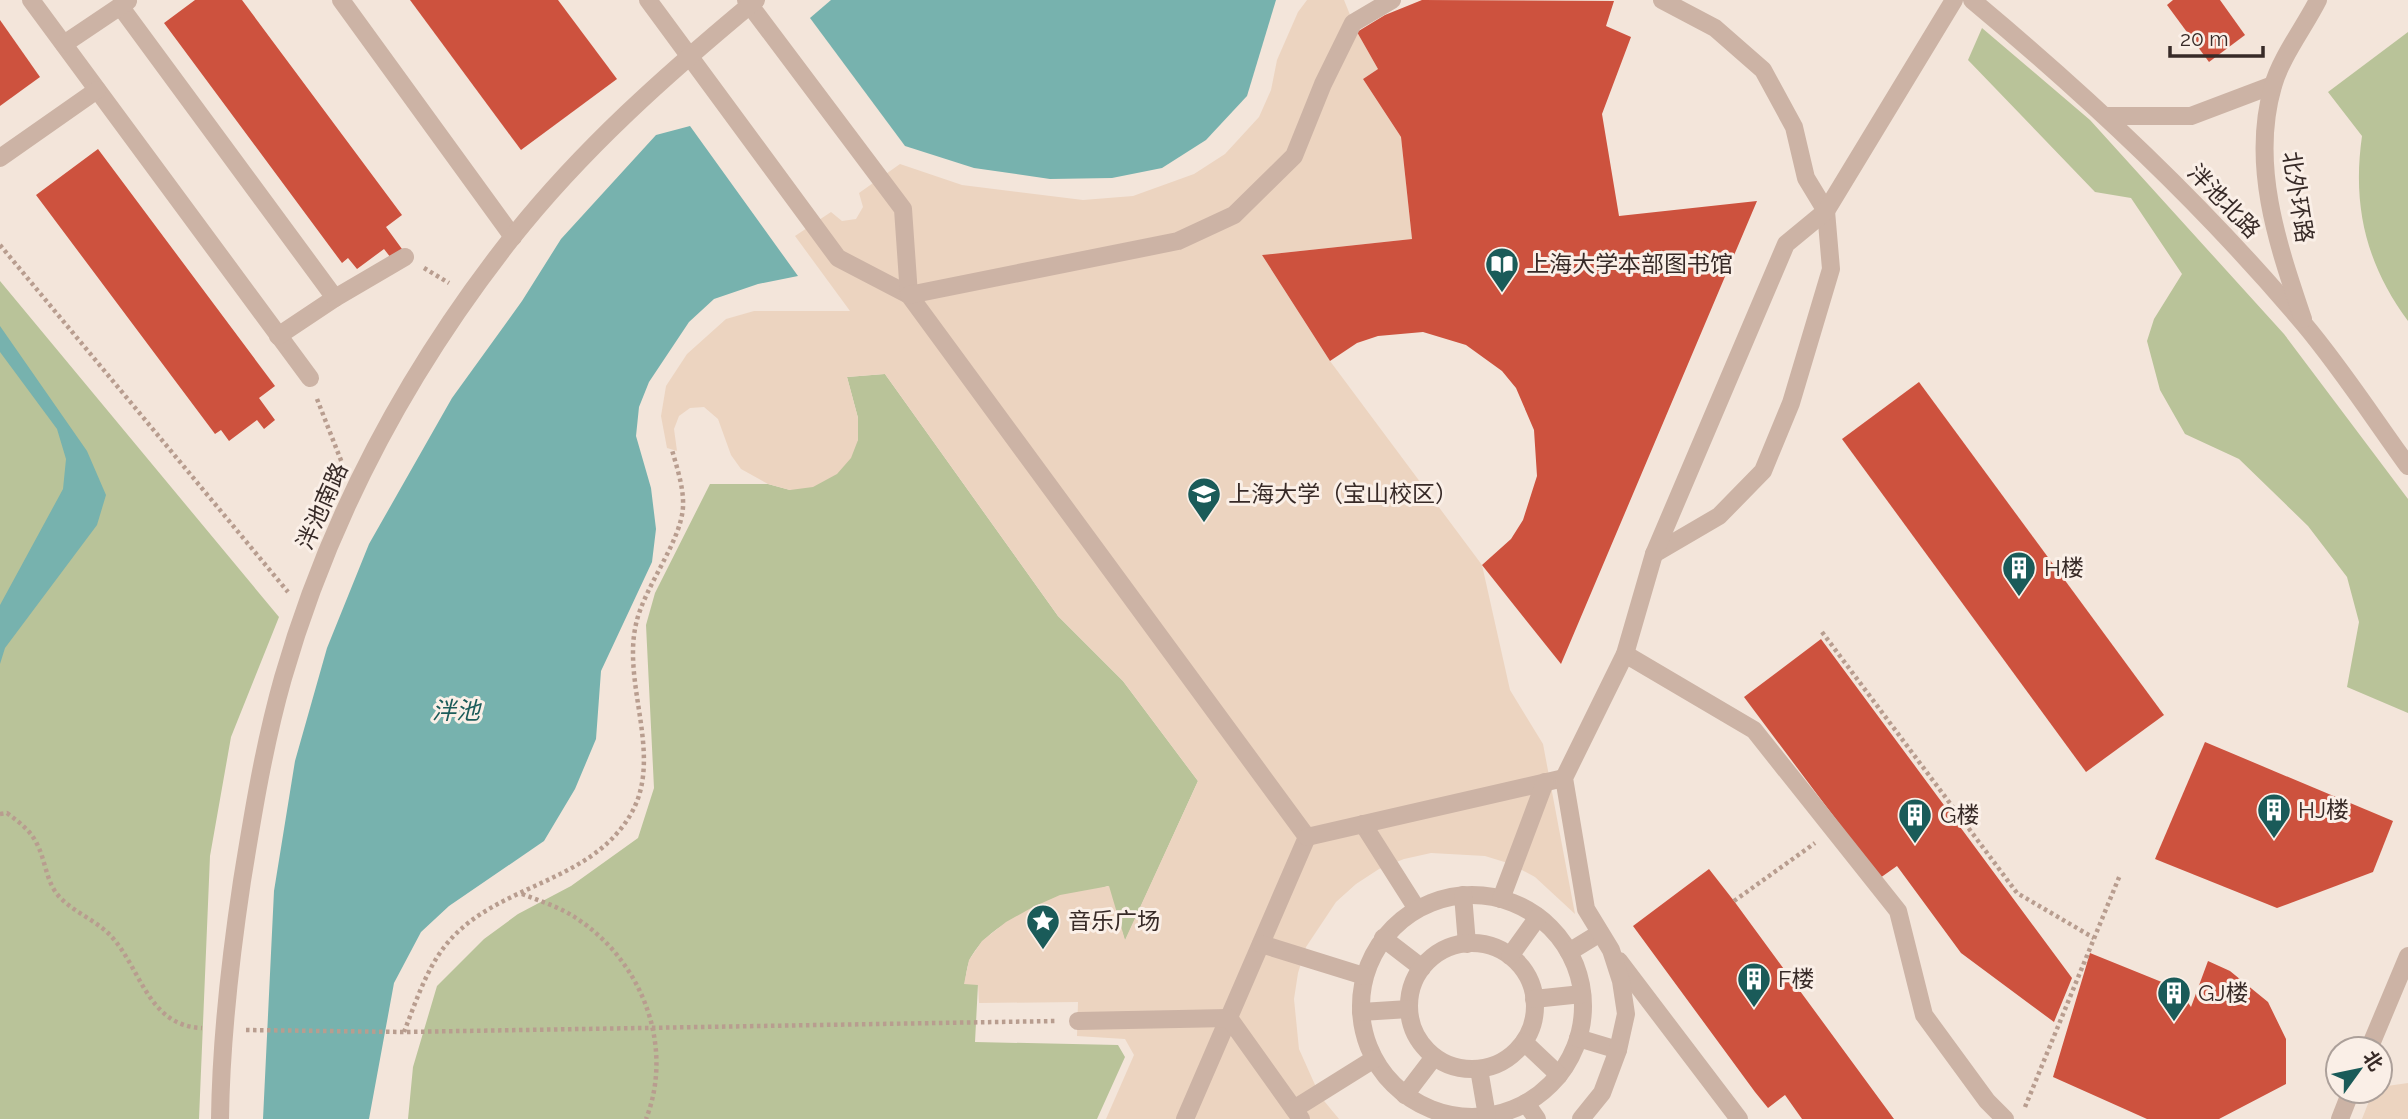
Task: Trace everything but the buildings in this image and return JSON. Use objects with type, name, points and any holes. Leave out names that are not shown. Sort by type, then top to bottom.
[{"type":"street","points":[[31,0],[310,379]]},
{"type":"street","points":[[341,0],[513,237]]},
{"type":"street","points":[[648,0],[838,258],[909,295],[1307,837]]},
{"type":"street","points":[[909,295],[1178,241],[1234,215],[1294,156],[1322,84],[1353,23],[1392,0]]},
{"type":"street","points":[[1654,554],[1718,516],[1763,471],[1791,403],[1831,269],[1826,211],[1806,178],[1794,127],[1763,70],[1715,28],[1662,0]]},
{"type":"street","points":[[1740,1119],[1611,950],[1586,909],[1563,778],[1625,654],[1654,554],[1786,244],[1826,211],[1954,0]]},
{"type":"street","name":"泮池北路","points":[[1972,0],[2106,116],[2175,184],[2305,326],[2408,466]]},
{"type":"street","points":[[750,2],[903,209],[909,295]]},
{"type":"street","name":"泮池南路","points":[[220,1119],[223,1029],[231,943],[252,814],[273,718],[304,611],[357,482],[390,418],[468,294],[513,237],[608,131],[750,2]]},
{"type":"street","name":"北外环路","points":[[2305,326],[2277,242],[2267,190],[2264,145],[2273,85],[2314,2]]},
{"type":"street","points":[[64,44],[124,3],[335,298]]},
{"type":"street","points":[[2106,116],[2191,116],[2273,85]]},
{"type":"street","points":[[0,158],[97,90]]},
{"type":"street","points":[[278,336],[335,298],[405,257]]},
{"type":"street","points":[[1625,654],[1754,730],[1898,911],[1924,1015],[1987,1101],[2006,1119]]},
{"type":"street","points":[[1307,837],[1563,778]]},
{"type":"street","points":[[1501,899],[1545,782]]},
{"type":"street","points":[[1363,824],[1417,909]]},
{"type":"street","points":[[1185,1119],[1307,837]]},
{"type":"street","points":[[1463,895],[1466,944]]},
{"type":"street","points":[[1463,895],[1501,899],[1538,917],[1569,952],[1582,994],[1578,1038],[1559,1075],[1548,1088],[1526,1103],[1487,1116],[1439,1116],[1405,1095],[1374,1059],[1366,1039],[1361,1012],[1364,976],[1383,938],[1417,909],[1433,901],[1463,895]]},
{"type":"street","points":[[1510,957],[1538,917]]},
{"type":"street","points":[[1569,952],[1600,933]]},
{"type":"street","points":[[1383,938],[1422,968]]},
{"type":"street","points":[[1261,944],[1364,976]]},
{"type":"street","points":[[1466,944],[1499,949],[1510,957],[1525,973],[1534,999],[1532,1026],[1524,1042],[1512,1055],[1479,1069],[1461,1069],[1434,1057],[1418,1039],[1409,1009],[1412,987],[1422,968],[1447,948],[1466,944]]},
{"type":"street","points":[[1581,1119],[1602,1093],[1618,1050],[1626,1014],[1621,981],[1611,950]]},
{"type":"street","points":[[2375,1035],[2408,956]]},
{"type":"street","points":[[1534,999],[1582,994]]},
{"type":"street","points":[[1361,1012],[1409,1009]]},
{"type":"street","points":[[1078,1020],[1229,1018]]},
{"type":"street","points":[[1229,1018],[1297,1114],[1374,1059]]},
{"type":"street","points":[[1578,1038],[1618,1050]]},
{"type":"street","points":[[1524,1042],[1559,1075]]},
{"type":"street","points":[[1405,1095],[1434,1057]]},
{"type":"street","points":[[1479,1069],[1487,1116]]},
{"type":"street","points":[[1526,1103],[1537,1119]]},
{"type":"path","points":[[0,245],[304,611]]},
{"type":"path","points":[[405,257],[468,294]]},
{"type":"path","points":[[310,379],[338,458],[357,482]]},
{"type":"path","points":[[404,1032],[426,980],[445,945],[491,908],[574,869],[609,843],[632,813],[641,790],[642,742],[632,677],[633,636],[639,611],[679,526],[683,508],[672,450]]},
{"type":"path","points":[[1822,632],[2017,893],[2094,938]]},
{"type":"path","points":[[0,814],[7,813],[24,826],[37,843],[55,892],[73,909],[108,933],[149,998],[173,1021],[195,1028],[223,1029]]},
{"type":"path","points":[[1734,901],[1820,840]]},
{"type":"path","points":[[2020,1119],[2120,875]]},
{"type":"path","points":[[522,893],[575,917],[601,937],[635,980],[647,1004],[654,1028],[656,1074],[646,1119]]},
{"type":"path","points":[[265,1030],[404,1032],[1078,1020]]},
{"type":"green space","points":[[1982,28],[2090,120],[2284,334],[2408,499],[2408,713],[2347,687],[2359,622],[2347,577],[2308,526],[2239,459],[2185,434],[2160,390],[2147,341],[2154,319],[2182,274],[2131,198],[2095,192],[1968,60]]},
{"type":"green space","points":[[2408,32],[2408,321],[2382,278],[2366,233],[2359,186],[2362,136],[2328,92]]},
{"type":"green space","points":[[0,281],[279,617],[231,737],[210,856],[199,1119],[0,1119]]},
{"type":"green space","points":[[887,363],[885,374],[1058,616],[1123,681],[1198,781],[1125,941],[1108,886],[1014,919],[982,942],[969,963],[965,984],[978,984],[975,1042],[1118,1045],[1125,1057],[1097,1119],[408,1119],[413,1067],[437,986],[484,939],[518,914],[571,886],[638,838],[654,788],[646,625],[655,593],[710,484],[768,484],[790,490],[858,440],[858,418],[847,377],[884,374]]},
{"type":"shaded area","points":[[1307,0],[1344,0],[1357,32],[1378,69],[1363,79],[1401,137],[1412,239],[1262,255],[1330,361],[1482,565],[1510,690],[1543,744],[1575,914],[1535,877],[1511,864],[1485,856],[1431,853],[1404,859],[1379,869],[1356,884],[1336,902],[1306,947],[1298,973],[1294,999],[1299,1049],[1320,1096],[1339,1119],[1106,1119],[1134,1055],[1125,1039],[1077,1036],[1078,1002],[979,1003],[978,985],[964,984],[969,960],[982,941],[1006,922],[1033,907],[1060,895],[1109,886],[1125,940],[1198,781],[1123,681],[1058,616],[885,374],[847,377],[858,418],[858,440],[851,458],[837,474],[813,487],[790,490],[768,484],[741,469],[731,455],[718,419],[704,407],[690,408],[679,416],[674,429],[677,451],[667,448],[661,416],[666,386],[687,354],[726,319],[754,311],[850,311],[795,236],[831,212],[842,221],[856,219],[863,207],[859,193],[900,164],[962,185],[1083,200],[1133,196],[1194,174],[1225,154],[1259,117],[1271,90],[1277,60],[1298,12]]},
{"type":"shaded area","points":[[2408,1083],[2408,1119],[2362,1119],[2368,1105],[2394,1105],[2394,1085]]},
{"type":"water","points":[[831,0],[1276,0],[1247,96],[1206,140],[1162,168],[1112,178],[1050,179],[974,168],[905,146],[810,18]]},
{"type":"water","name":"泮池","points":[[690,126],[798,276],[758,284],[714,299],[689,322],[649,382],[639,407],[636,436],[651,488],[656,529],[652,562],[601,671],[596,739],[575,789],[544,841],[449,906],[421,932],[394,983],[369,1119],[263,1119],[274,891],[295,761],[327,648],[369,544],[452,398],[522,301],[561,239],[656,135]]},
{"type":"water","points":[[0,326],[87,451],[106,495],[97,525],[5,648],[0,664],[0,605],[63,489],[66,459],[57,429],[0,352]]},
{"type":"place","name":"上海大学本部图书馆","points":[[1502,294]]},
{"type":"place","name":"上海大学（宝山校区）","points":[[1204,524]]},
{"type":"place","name":"H楼","points":[[2019,598]]},
{"type":"place","name":"HJ楼","points":[[2274,840]]},
{"type":"place","name":"G楼","points":[[1915,845]]},
{"type":"place","name":"音乐广场","points":[[1043,951]]},
{"type":"place","name":"F楼","points":[[1754,1009]]},
{"type":"place","name":"GJ楼","points":[[2174,1023]]}]
